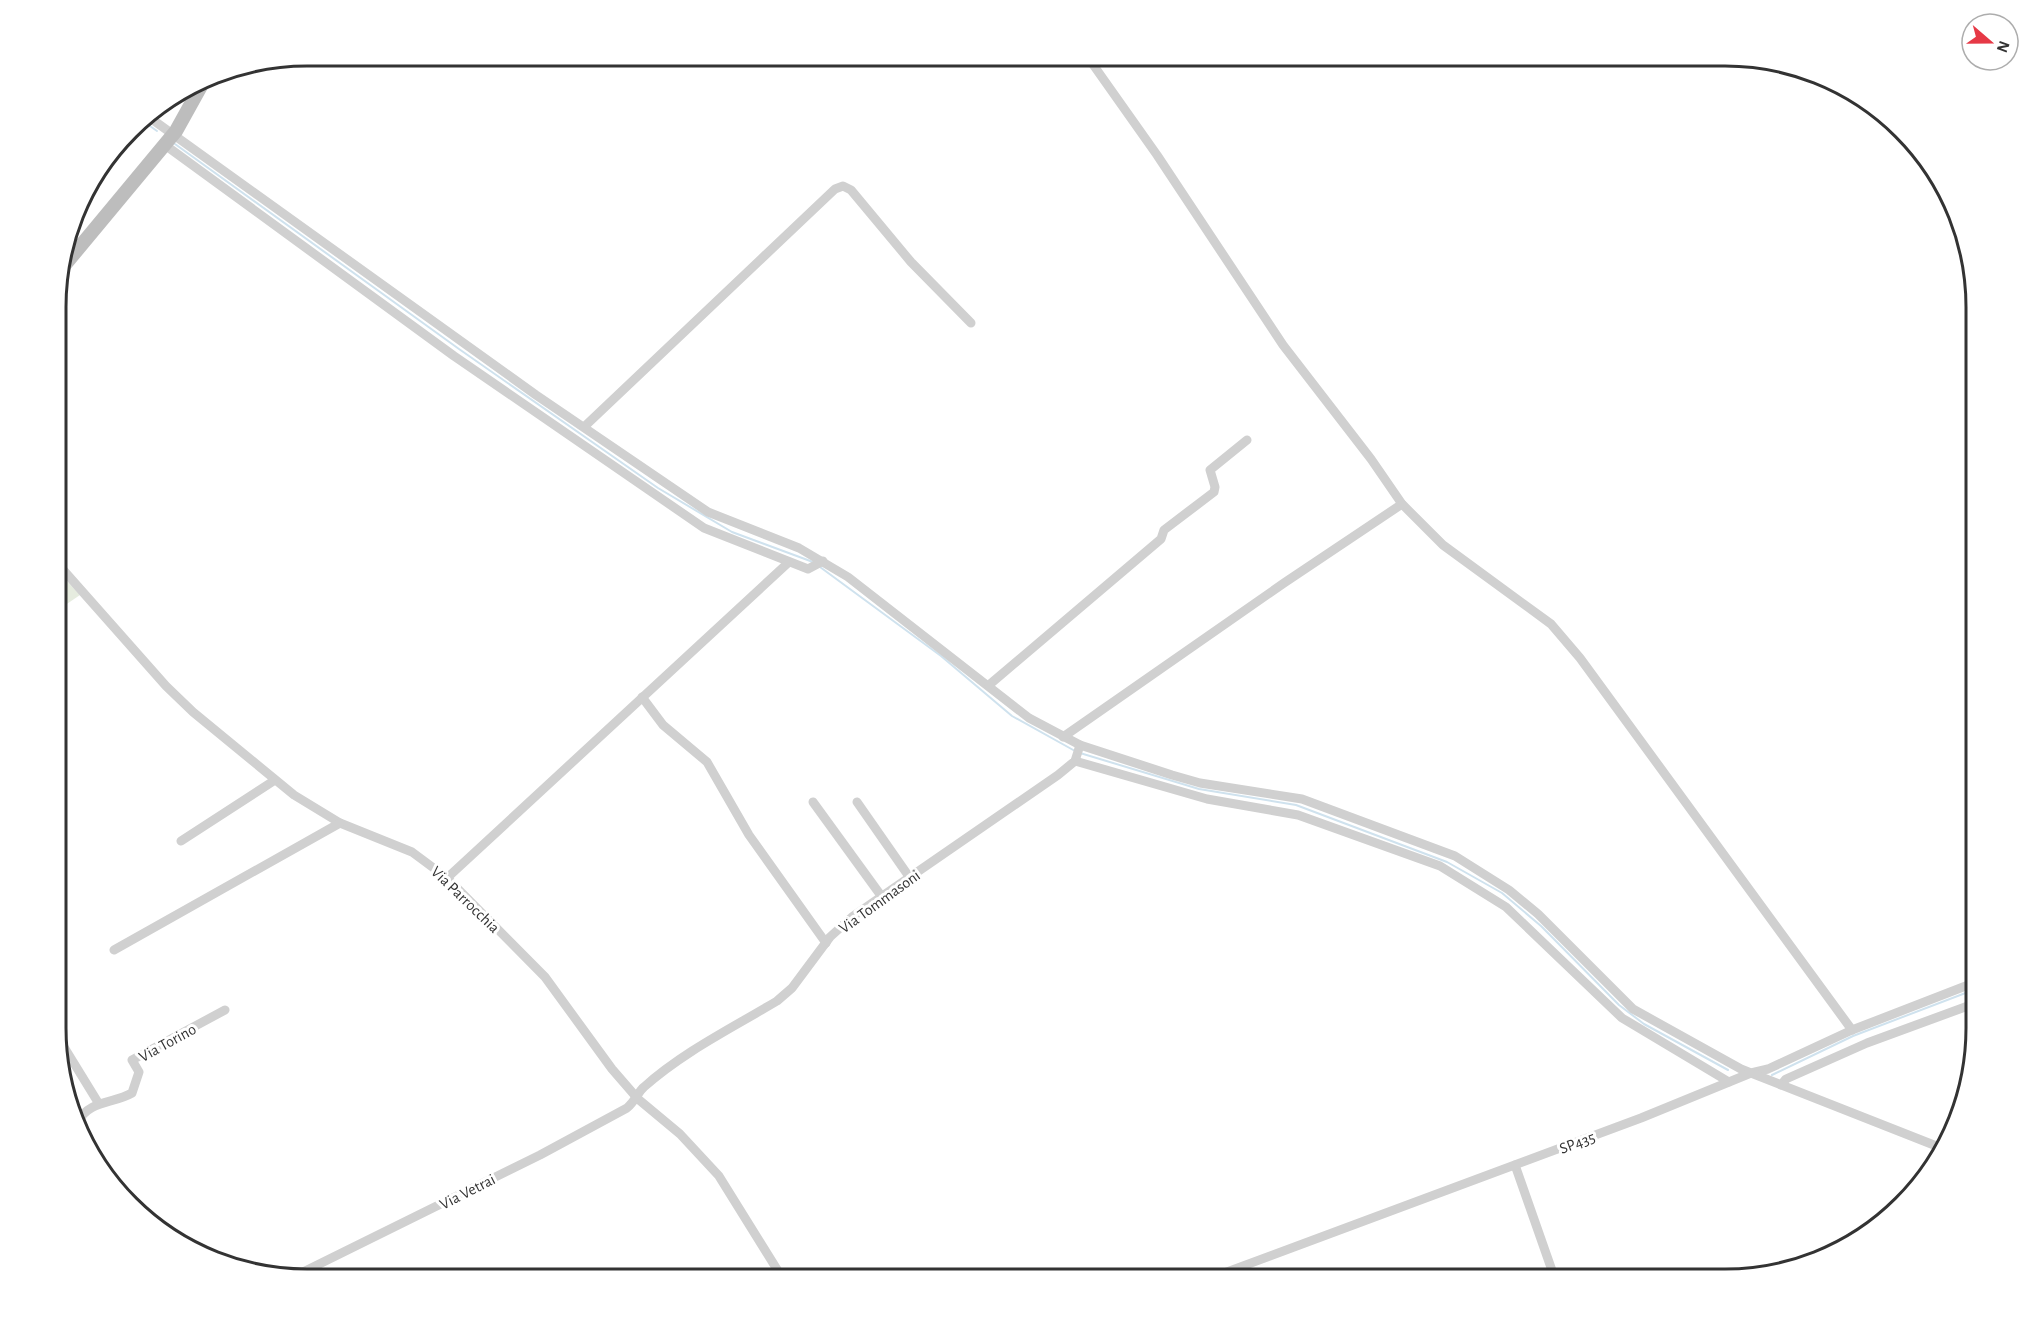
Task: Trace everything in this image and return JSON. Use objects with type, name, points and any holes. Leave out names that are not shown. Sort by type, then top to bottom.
[{"type":"street","points":[[1094,66],[1157,155],[1283,345],[1402,504],[1443,545],[1551,624],[1580,658],[1852,1030]]},
{"type":"street","points":[[72,257],[169,140],[197,93]]},
{"type":"street","points":[[153,122],[169,140],[454,356],[704,528],[808,569],[819,563]]},
{"type":"street","points":[[169,140],[708,512],[819,563],[989,685],[1029,718],[1063,737],[1078,753],[1207,799],[1298,815],[1383,847],[1432,855],[1455,856],[1509,890],[1538,914],[1640,1014],[1751,1073],[1936,1146]]},
{"type":"street","points":[[584,427],[835,189],[843,186],[850,190],[911,262],[971,323]]},
{"type":"street","points":[[989,685],[1161,539],[1164,530],[1214,492],[1210,470],[1247,440]]},
{"type":"street","points":[[1063,737],[1402,504]]},
{"type":"street","points":[[447,878],[789,562]]},
{"type":"street","name":"Via Parrocchia","points":[[66,573],[166,686],[193,712],[275,780],[303,801],[340,823],[412,852],[447,878],[545,977],[612,1069],[638,1099],[680,1134],[713,1168],[777,1269]]},
{"type":"street","points":[[642,697],[663,725],[707,762],[749,835],[826,943]]},
{"type":"street","points":[[1078,753],[1200,783],[1302,800],[1432,855],[1506,907],[1630,1024],[1729,1082]]},
{"type":"street","name":"Via Tommasoni","points":[[638,1099],[641,1089],[666,1070],[777,1000],[792,988],[826,943],[852,917],[910,878],[1078,753]]},
{"type":"street","points":[[181,842],[275,780]]},
{"type":"street","points":[[813,802],[882,897]]},
{"type":"street","points":[[857,802],[910,878]]},
{"type":"street","points":[[114,950],[340,823]]},
{"type":"street","name":"SP435","points":[[1235,1269],[1641,1118],[1751,1073],[1768,1069],[1852,1030],[1966,986]]},
{"type":"street","points":[[1781,1085],[1786,1079],[1867,1043],[1966,1007]]},
{"type":"street","name":"Via Torino","points":[[82,1114],[99,1104],[123,1099],[132,1093],[139,1072],[132,1060],[225,1010]]},
{"type":"street","points":[[68,1053],[99,1104]]},
{"type":"street","name":"Via Vetrai","points":[[309,1269],[566,1142],[627,1108],[638,1099]]},
{"type":"street","points":[[1515,1165],[1551,1269]]},
{"type":"shaded area","points":[[66,580],[80,595],[66,605]]},
{"type":"waterway","points":[[149,125],[157,131]]},
{"type":"waterway","points":[[175,144],[459,349],[658,488],[732,532],[813,562]]},
{"type":"waterway","points":[[820,567],[941,656],[1012,716],[1075,751]]},
{"type":"waterway","points":[[1080,753],[1199,789],[1296,805],[1447,862],[1502,893],[1541,926],[1619,1005],[1644,1024],[1728,1070]]},
{"type":"waterway","points":[[1772,1075],[1853,1036],[1966,993]]}]
